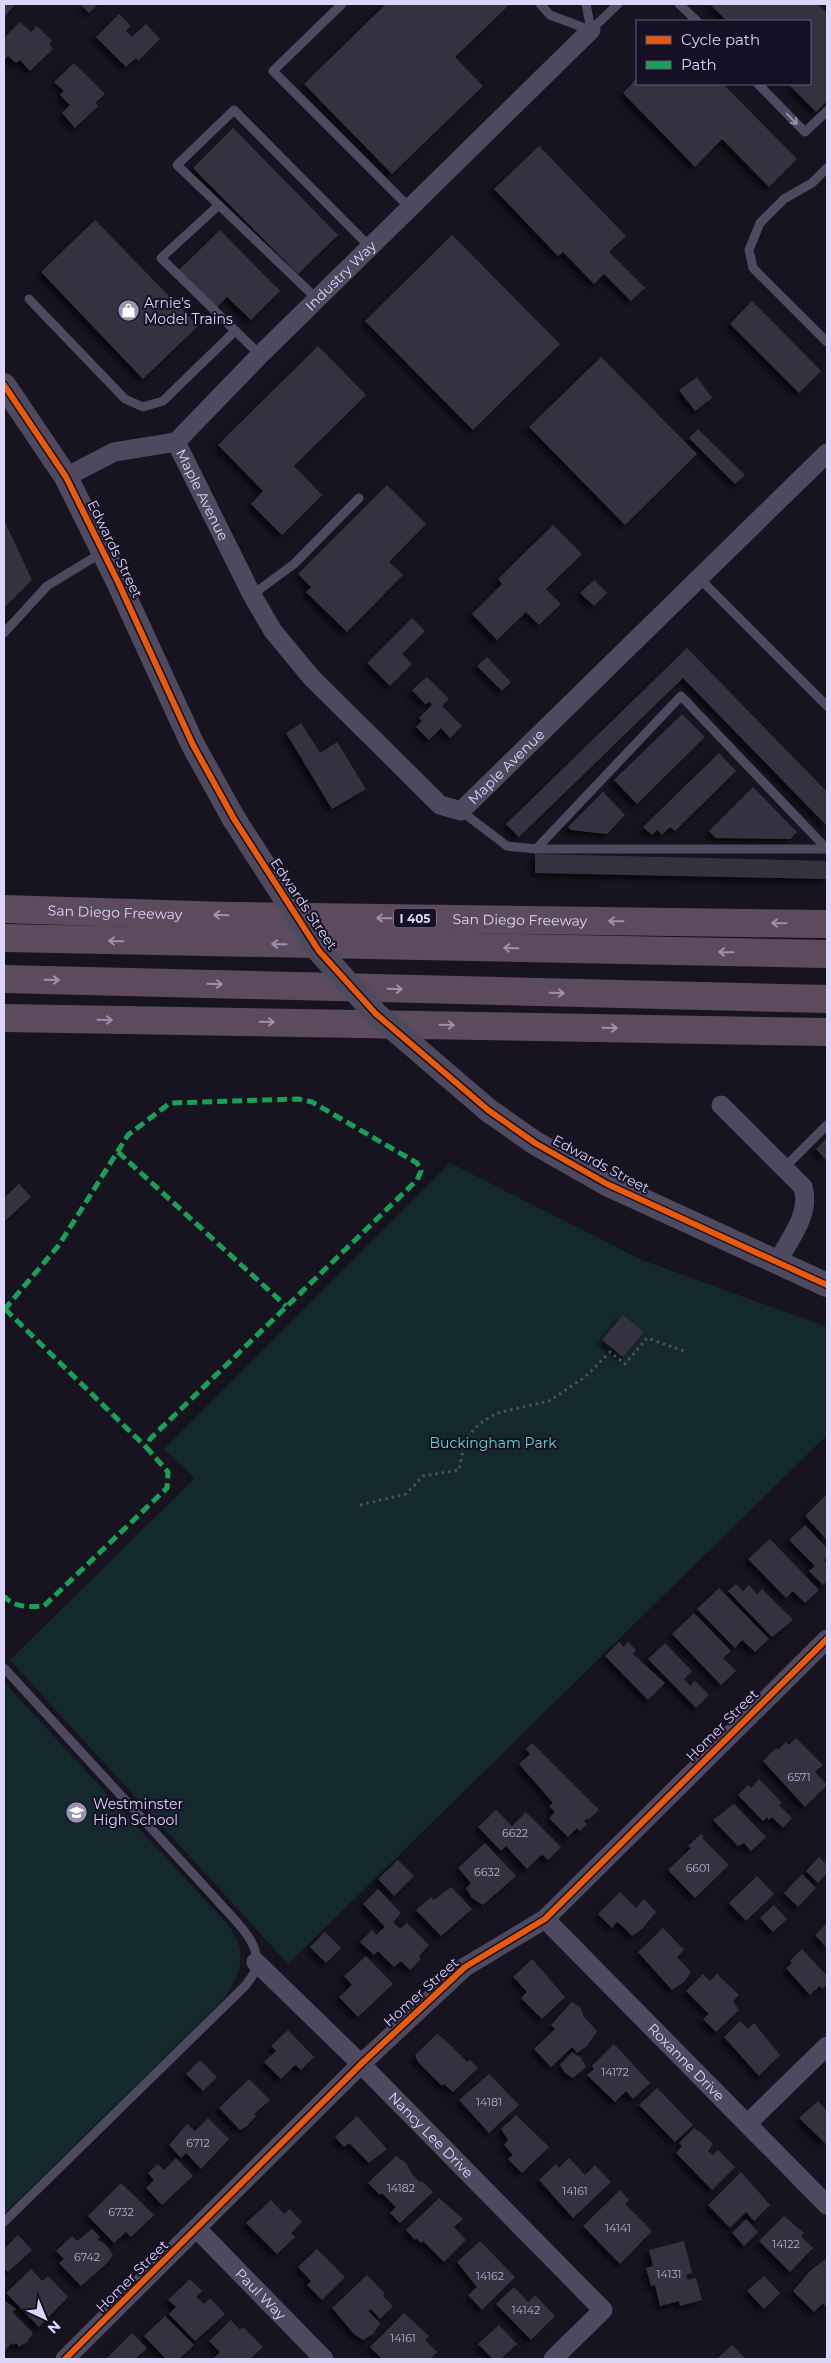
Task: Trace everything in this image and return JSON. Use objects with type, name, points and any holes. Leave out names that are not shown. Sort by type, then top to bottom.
[{"type":"highway","name":"San Diego Freeway","points":[[4,909],[228,916],[827,924]]},
{"type":"highway","points":[[4,938],[827,954]]},
{"type":"highway","points":[[4,979],[827,1000]]},
{"type":"highway","points":[[4,1018],[827,1032]]},
{"type":"street","name":"Industry Way","points":[[176,442],[260,355],[591,30]]},
{"type":"street","name":"Edwards Street","points":[[4,385],[66,477],[193,745],[234,820],[319,952],[376,1014],[488,1110],[535,1143],[607,1184],[827,1285]]},
{"type":"street","points":[[66,477],[114,452],[176,442]]},
{"type":"street","name":"Maple Avenue","points":[[176,442],[252,595],[273,631],[311,677],[440,805],[461,811],[827,453]]},
{"type":"street","points":[[721,1105],[803,1187],[807,1200],[804,1213],[778,1262]]},
{"type":"street","name":"Homer Street","points":[[65,2359],[361,2064],[465,1967],[545,1919],[827,1639]]},
{"type":"street","name":"Roxanne Drive","points":[[545,1919],[827,2205]]},
{"type":"street","name":"Nancy Lee Drive","points":[[256,1962],[361,2064],[603,2310],[553,2359]]},
{"type":"street","points":[[748,2123],[827,2046]]},
{"type":"street","name":"Paul Way","points":[[197,2229],[324,2359]]},
{"type":"lane","points":[[342,4],[273,71],[410,208]]},
{"type":"lane","points":[[540,4],[550,15],[591,30]]},
{"type":"lane","points":[[586,4],[591,30]]},
{"type":"lane","points":[[591,30],[618,4]]},
{"type":"lane","points":[[679,4],[695,20]]},
{"type":"lane","points":[[759,85],[805,132],[827,111]]},
{"type":"lane","points":[[317,299],[177,165],[234,110],[370,247]]},
{"type":"lane","points":[[827,168],[812,183],[784,199],[760,223],[749,250],[753,268],[827,342]]},
{"type":"lane","points":[[218,204],[161,258],[260,355]]},
{"type":"lane","points":[[29,299],[125,399],[143,407],[163,401],[236,331]]},
{"type":"lane","points":[[252,595],[294,564],[359,498]]},
{"type":"lane","points":[[4,633],[47,586],[103,552]]},
{"type":"lane","points":[[700,579],[827,706]]},
{"type":"lane","points":[[461,811],[507,846],[536,848],[827,849],[681,696],[536,848]]},
{"type":"lane","points":[[784,1168],[827,1125]]},
{"type":"lane","points":[[4,1668],[216,1899],[249,1938],[256,1952],[254,1972],[245,1986],[4,2222]]},
{"type":"path","points":[[360,1505],[406,1494],[423,1476],[459,1470],[465,1440],[479,1424],[496,1413],[549,1400],[585,1377],[610,1352],[625,1364],[647,1338],[684,1351]]},
{"type":"green space","name":"Buckingham Park","points":[[450,1163],[642,1260],[827,1327],[827,1435],[288,1964],[10,1660],[195,1478],[164,1449]]},
{"type":"green space","points":[[4,1682],[228,1925],[239,1945],[240,1964],[234,1982],[222,2001],[4,2214]]},
{"type":"building","points":[[4,4],[15,4],[4,18]]},
{"type":"building","points":[[80,4],[98,4],[89,13]]},
{"type":"building","points":[[386,4],[510,4],[455,57],[483,86],[392,174],[304,84]]},
{"type":"building","points":[[710,4],[818,4],[827,13],[827,101],[816,112],[789,85],[811,85],[811,20],[726,20]]},
{"type":"building","points":[[119,14],[131,26],[126,31],[132,37],[146,24],[160,39],[138,61],[136,58],[126,67],[96,37]]},
{"type":"building","points":[[20,22],[31,32],[37,26],[52,41],[49,44],[53,49],[30,71],[20,60],[16,63],[8,56],[4,60],[4,38]]},
{"type":"building","points":[[74,63],[105,94],[95,103],[98,106],[75,128],[62,113],[70,105],[60,95],[64,91],[54,82]]},
{"type":"building","points":[[636,79],[636,85],[724,85],[797,159],[769,187],[722,139],[695,167],[623,93]]},
{"type":"building","points":[[233,128],[338,235],[298,274],[193,168]]},
{"type":"building","points":[[539,146],[626,236],[609,252],[645,288],[631,301],[604,274],[594,284],[563,252],[558,256],[494,189]]},
{"type":"building","points":[[95,220],[198,326],[143,379],[41,272]]},
{"type":"building","points":[[220,230],[280,291],[251,320],[227,297],[216,308],[179,270]]},
{"type":"building","points":[[452,235],[560,344],[473,430],[365,321]]},
{"type":"building","points":[[752,301],[821,371],[799,393],[730,324]]},
{"type":"building","points":[[318,346],[366,395],[294,466],[322,495],[282,535],[251,504],[263,491],[218,445]]},
{"type":"building","points":[[601,357],[697,454],[625,525],[529,427]]},
{"type":"building","points":[[697,377],[712,398],[695,411],[679,390]]},
{"type":"building","points":[[698,429],[745,475],[735,484],[689,438]]},
{"type":"building","points":[[387,485],[426,524],[389,562],[403,575],[347,632],[306,592],[311,587],[298,574]]},
{"type":"building","points":[[4,520],[32,580],[4,608]]},
{"type":"building","points":[[553,525],[582,554],[546,589],[561,604],[539,625],[526,612],[497,640],[472,614],[502,584],[498,579]]},
{"type":"building","points":[[594,580],[607,593],[594,606],[580,593]]},
{"type":"building","points":[[412,618],[425,631],[402,654],[412,664],[390,686],[367,663]]},
{"type":"building","points":[[687,648],[827,792],[827,826],[683,678],[519,837],[506,824]]},
{"type":"building","points":[[487,657],[511,682],[502,691],[477,666]]},
{"type":"building","points":[[427,677],[449,699],[442,706],[462,726],[450,738],[441,728],[429,740],[416,727],[422,721],[419,718],[432,705],[430,702],[425,704],[412,690]]},
{"type":"building","points":[[682,714],[705,737],[637,804],[614,780]]},
{"type":"building","points":[[301,723],[320,753],[337,742],[366,789],[332,809],[286,733]]},
{"type":"building","points":[[719,753],[736,771],[675,831],[670,827],[662,835],[657,830],[652,835],[643,827]]},
{"type":"building","points":[[753,787],[797,832],[790,839],[716,838],[709,831]]},
{"type":"building","points":[[603,792],[625,815],[607,834],[571,830],[568,827]]},
{"type":"building","points":[[535,854],[827,861],[827,879],[535,873]]},
{"type":"building","points":[[827,1138],[827,1161],[816,1149]]},
{"type":"building","points":[[19,1184],[31,1197],[4,1222],[4,1198]]},
{"type":"building","points":[[623,1315],[644,1332],[623,1357],[602,1340]]},
{"type":"building","points":[[827,1494],[827,1540],[805,1516]]},
{"type":"building","points":[[805,1525],[827,1548],[827,1557],[824,1560],[827,1564],[827,1581],[823,1585],[809,1571],[815,1566],[789,1540]]},
{"type":"building","points":[[770,1539],[819,1590],[805,1603],[793,1591],[786,1598],[748,1559]]},
{"type":"building","points":[[736,1584],[743,1591],[749,1585],[757,1594],[762,1589],[793,1620],[772,1637],[728,1591]]},
{"type":"building","points":[[719,1588],[769,1639],[755,1652],[742,1640],[735,1648],[697,1609]]},
{"type":"building","points":[[694,1613],[731,1651],[723,1658],[736,1671],[721,1685],[672,1634]]},
{"type":"building","points":[[619,1642],[624,1647],[628,1642],[636,1650],[633,1654],[665,1683],[648,1700],[605,1656]]},
{"type":"building","points":[[665,1643],[692,1671],[684,1679],[690,1686],[695,1681],[709,1695],[696,1708],[648,1659]]},
{"type":"building","points":[[796,1738],[823,1765],[815,1772],[827,1785],[805,1807],[763,1761],[776,1748],[778,1750],[786,1742],[789,1745]]},
{"type":"building","points":[[532,1743],[599,1810],[588,1820],[587,1818],[584,1821],[587,1824],[580,1831],[577,1828],[568,1837],[549,1818],[555,1812],[549,1806],[553,1803],[519,1764],[530,1754],[526,1749]]},
{"type":"building","points":[[759,1779],[782,1803],[779,1805],[792,1818],[783,1828],[772,1817],[769,1820],[767,1817],[763,1821],[738,1795],[748,1785],[751,1788]]},
{"type":"building","points":[[734,1804],[766,1837],[751,1851],[744,1843],[738,1846],[713,1820]]},
{"type":"building","points":[[496,1810],[512,1826],[526,1812],[561,1847],[548,1860],[543,1855],[540,1856],[527,1869],[506,1846],[501,1851],[478,1827]]},
{"type":"building","points":[[701,1834],[704,1837],[702,1838],[729,1865],[695,1898],[668,1870],[691,1848],[688,1846]]},
{"type":"building","points":[[485,1843],[516,1876],[483,1905],[472,1898],[466,1888],[471,1883],[458,1868]]},
{"type":"building","points":[[819,1857],[827,1865],[827,1873],[818,1883],[806,1871]]},
{"type":"building","points":[[398,1860],[414,1876],[394,1896],[378,1879]]},
{"type":"building","points":[[802,1874],[816,1888],[798,1907],[784,1893]]},
{"type":"building","points":[[757,1876],[774,1894],[746,1921],[729,1903]]},
{"type":"building","points":[[451,1887],[472,1909],[441,1936],[416,1910],[431,1897],[434,1900]]},
{"type":"building","points":[[378,1889],[401,1913],[393,1922],[400,1929],[407,1923],[429,1945],[419,1956],[421,1959],[410,1970],[401,1961],[394,1967],[378,1951],[374,1955],[360,1942],[372,1930],[376,1935],[385,1927],[363,1904]]},
{"type":"building","points":[[620,1892],[636,1908],[644,1899],[656,1912],[642,1929],[632,1936],[617,1922],[612,1928],[598,1914]]},
{"type":"building","points":[[774,1905],[787,1919],[773,1932],[760,1918]]},
{"type":"building","points":[[827,1923],[827,1948],[815,1935]]},
{"type":"building","points":[[663,1928],[684,1950],[677,1957],[691,1972],[684,1982],[672,1990],[638,1952]]},
{"type":"building","points":[[325,1932],[341,1948],[326,1963],[310,1947]]},
{"type":"building","points":[[802,1949],[827,1976],[827,1984],[822,1989],[820,1986],[810,1995],[786,1968]]},
{"type":"building","points":[[366,1956],[393,1984],[358,2017],[339,1997],[352,1985],[344,1976]]},
{"type":"building","points":[[532,1959],[565,1997],[542,2019],[521,1998],[527,1992],[513,1977]]},
{"type":"building","points":[[703,1974],[710,1981],[717,1974],[739,1995],[733,2001],[739,2010],[716,2032],[703,2019],[709,2014],[686,1991]]},
{"type":"building","points":[[572,2002],[580,2007],[584,2017],[597,2031],[587,2046],[577,2053],[572,2047],[551,2067],[534,2049],[555,2029],[551,2025]]},
{"type":"building","points":[[740,2021],[748,2029],[754,2023],[780,2055],[759,2076],[724,2037]]},
{"type":"building","points":[[288,2030],[314,2057],[301,2070],[296,2065],[294,2066],[281,2079],[264,2062],[276,2051],[271,2046]]},
{"type":"building","points":[[437,2034],[467,2062],[470,2060],[478,2068],[453,2092],[444,2084],[442,2086],[418,2062],[415,2055]]},
{"type":"building","points":[[614,2044],[650,2083],[633,2099],[626,2091],[615,2102],[587,2075],[594,2069],[592,2066]]},
{"type":"building","points":[[572,2052],[581,2058],[586,2067],[573,2078],[565,2073],[560,2065]]},
{"type":"building","points":[[200,2060],[217,2077],[203,2091],[186,2074]]},
{"type":"building","points":[[489,2074],[519,2105],[489,2133],[459,2100]]},
{"type":"building","points":[[249,2079],[270,2100],[254,2114],[256,2116],[247,2126],[240,2130],[219,2108]]},
{"type":"building","points":[[657,2088],[693,2125],[675,2142],[639,2105]]},
{"type":"building","points":[[818,2101],[827,2111],[827,2145],[799,2118]]},
{"type":"building","points":[[516,2115],[549,2147],[522,2173],[508,2159],[513,2155],[504,2145],[508,2140],[501,2129]]},
{"type":"building","points":[[357,2116],[387,2149],[369,2163],[349,2143],[344,2147],[335,2137]]},
{"type":"building","points":[[208,2118],[229,2139],[201,2169],[186,2153],[181,2158],[169,2145],[187,2124],[195,2131]]},
{"type":"building","points":[[694,2128],[713,2144],[708,2151],[713,2155],[718,2150],[735,2167],[712,2190],[676,2153],[682,2146],[679,2143]]},
{"type":"building","points":[[396,2156],[406,2163],[412,2174],[433,2192],[400,2223],[390,2213],[396,2207],[382,2193],[380,2195],[368,2183]]},
{"type":"building","points":[[176,2158],[193,2176],[162,2205],[146,2188],[154,2180],[148,2173],[158,2164],[164,2170]]},
{"type":"building","points":[[569,2158],[585,2175],[595,2165],[611,2182],[573,2218],[539,2180],[556,2164],[559,2168]]},
{"type":"building","points":[[741,2172],[770,2205],[754,2221],[746,2212],[730,2228],[708,2205]]},
{"type":"building","points":[[121,2183],[154,2215],[131,2237],[126,2232],[114,2243],[88,2216]]},
{"type":"building","points":[[620,2190],[629,2200],[625,2204],[652,2231],[620,2264],[583,2226]]},
{"type":"building","points":[[439,2198],[463,2219],[454,2227],[466,2240],[444,2262],[423,2241],[421,2243],[416,2238],[415,2240],[406,2230]]},
{"type":"building","points":[[271,2200],[284,2214],[290,2209],[302,2222],[291,2233],[295,2237],[277,2254],[246,2223]]},
{"type":"building","points":[[784,2216],[804,2233],[801,2236],[813,2248],[790,2272],[759,2241]]},
{"type":"building","points":[[746,2219],[758,2232],[744,2246],[732,2233]]},
{"type":"building","points":[[92,2229],[100,2237],[97,2239],[106,2245],[113,2255],[106,2264],[81,2286],[59,2263],[64,2259],[56,2251],[72,2236],[77,2241]]},
{"type":"building","points":[[18,2235],[32,2250],[8,2272],[4,2268],[4,2249]]},
{"type":"building","points":[[480,2241],[515,2277],[482,2310],[468,2295],[477,2287],[457,2262]]},
{"type":"building","points":[[684,2241],[692,2273],[686,2275],[688,2280],[696,2278],[702,2300],[680,2306],[679,2301],[660,2306],[655,2285],[651,2286],[646,2268],[653,2266],[649,2250]]},
{"type":"building","points":[[317,2249],[345,2277],[322,2300],[307,2285],[311,2281],[298,2267]]},
{"type":"building","points":[[824,2260],[827,2261],[827,2308],[823,2303],[814,2312],[793,2291],[810,2271]]},
{"type":"building","points":[[31,2269],[42,2281],[48,2276],[68,2297],[39,2327],[6,2293]]},
{"type":"building","points":[[367,2275],[385,2294],[383,2296],[393,2306],[380,2319],[371,2309],[368,2311],[380,2323],[373,2334],[363,2340],[354,2334],[332,2308]]},
{"type":"building","points":[[764,2276],[780,2293],[764,2309],[747,2291]]},
{"type":"building","points":[[190,2279],[202,2291],[196,2297],[204,2304],[210,2298],[225,2314],[195,2341],[169,2314],[176,2307],[168,2300]]},
{"type":"building","points":[[514,2287],[528,2302],[535,2295],[555,2316],[531,2340],[496,2304]]},
{"type":"building","points":[[5,2301],[16,2309],[12,2312],[33,2333],[27,2342],[19,2347],[16,2343],[13,2345],[12,2343],[4,2351]]},
{"type":"building","points":[[404,2313],[429,2336],[425,2340],[437,2352],[430,2359],[382,2359],[370,2347]]},
{"type":"building","points":[[165,2316],[194,2345],[179,2359],[166,2359],[144,2336]]},
{"type":"building","points":[[231,2320],[240,2330],[243,2327],[263,2347],[250,2359],[213,2359],[220,2352],[209,2341]]},
{"type":"building","points":[[499,2325],[517,2344],[501,2359],[493,2359],[478,2344]]},
{"type":"building","points":[[132,2333],[147,2348],[135,2359],[107,2358]]},
{"type":"building","points":[[732,2345],[746,2359],[717,2359]]},
{"type":"marked path","points":[[4,1310],[59,1245],[128,1135],[170,1103],[298,1099],[312,1102],[417,1163],[421,1171],[417,1180],[150,1439],[147,1448],[168,1472],[167,1488],[44,1606],[17,1605],[4,1596]]},
{"type":"marked path","points":[[118,1152],[286,1306]]},
{"type":"marked path","points":[[5,1309],[147,1448]]},
{"type":"cycle path","points":[[4,385],[66,477],[118,582],[193,745],[234,819],[319,951],[376,1014],[488,1110],[535,1143],[607,1184],[827,1285]]},
{"type":"cycle path","points":[[65,2359],[361,2064],[465,1967],[545,1919],[827,1639]]},
{"type":"place","name":"Arnie's Model Trains","points":[[128,311]]},
{"type":"place","name":"Westminster High School","points":[[77,1812]]}]
